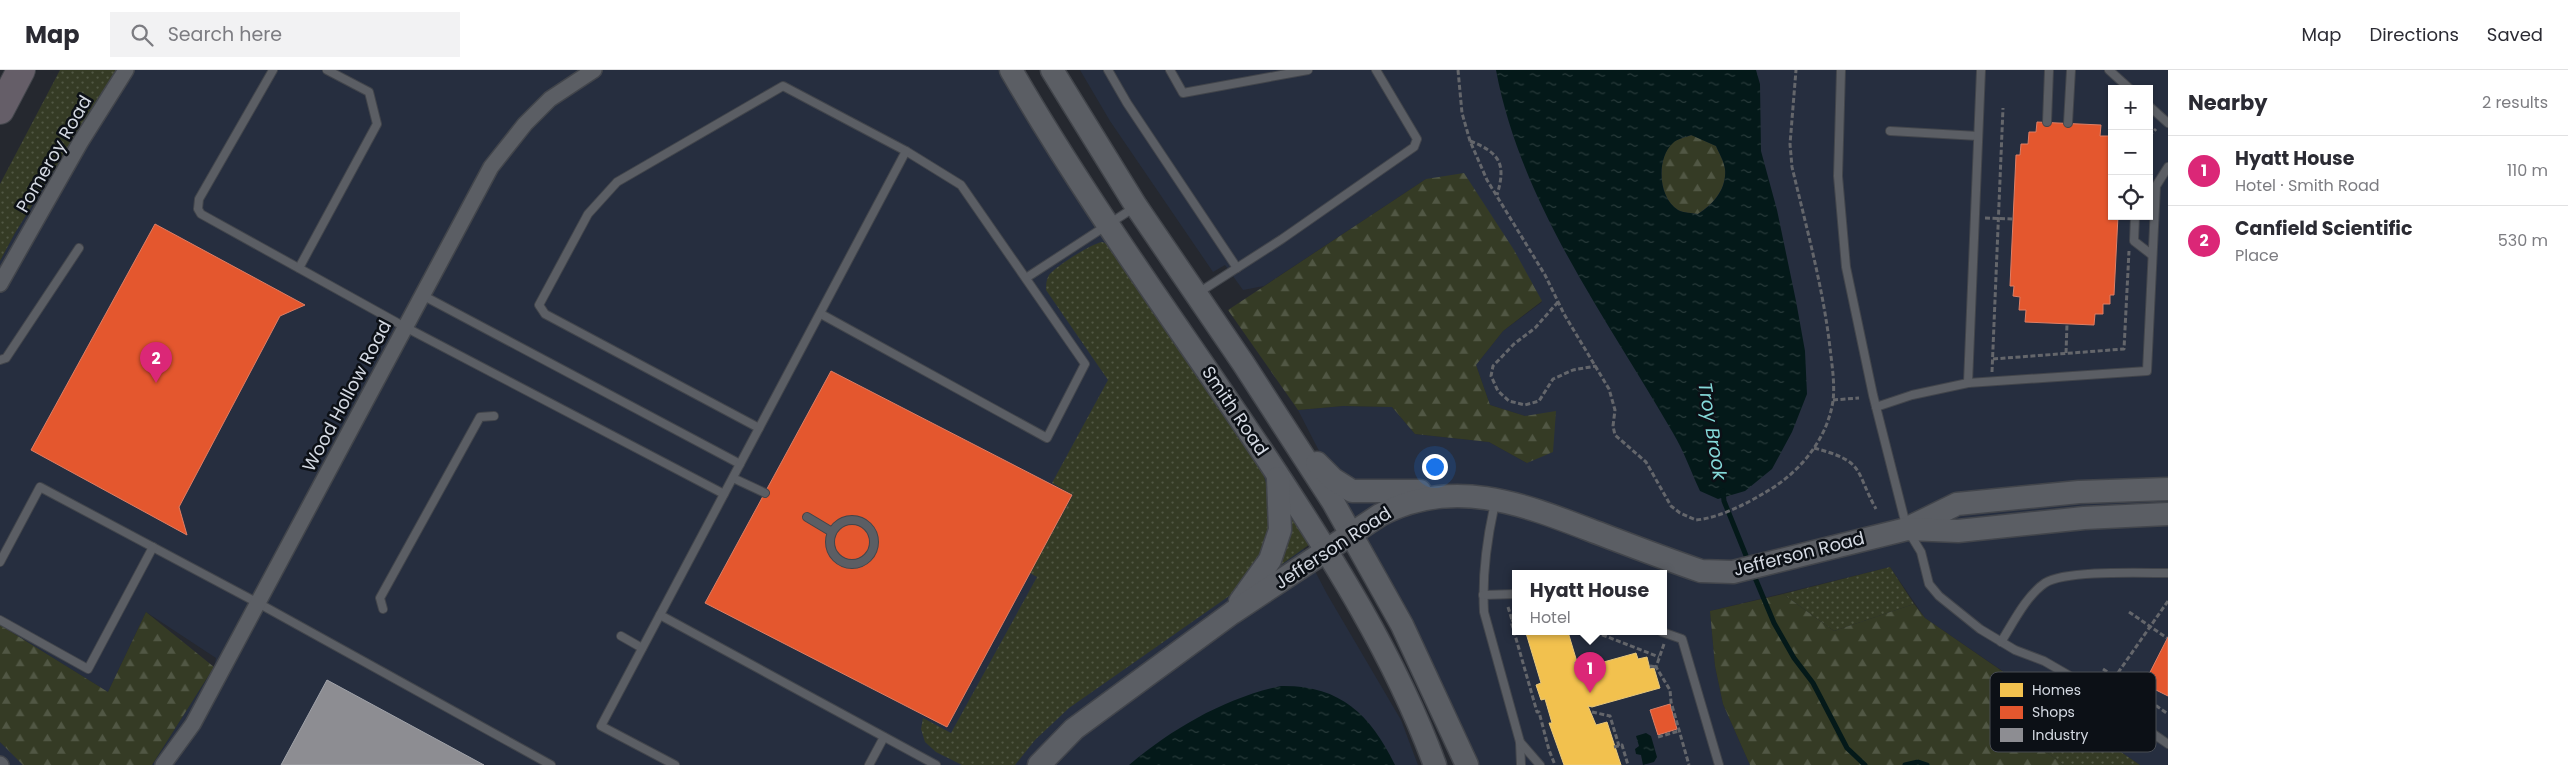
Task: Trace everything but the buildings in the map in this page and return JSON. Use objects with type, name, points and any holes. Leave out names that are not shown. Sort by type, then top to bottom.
[{"type":"highway","points":[[0,110],[21,70]]},
{"type":"street","name":"Pomeroy Road","points":[[0,284],[80,143],[126,70]]},
{"type":"street","name":"Wood Hollow Road","points":[[163,765],[193,724],[491,167],[504,149],[550,100],[594,70]]},
{"type":"street","name":"Smith Road","points":[[1011,70],[1108,224],[1328,550],[1372,629],[1435,765]]},
{"type":"street","name":"Smith Road","points":[[1052,70],[1136,206],[1290,436],[1351,534],[1402,624],[1467,765]]},
{"type":"street","points":[[1290,436],[1333,479],[1352,491],[1451,490],[1472,496]]},
{"type":"street","points":[[1232,613],[1270,560],[1280,530],[1278,477]]},
{"type":"street","name":"Jefferson Road","points":[[1039,765],[1074,729],[1232,613],[1351,534],[1401,504],[1443,496],[1472,496],[1496,499],[1533,508],[1700,571],[1733,572],[1907,529],[1957,504],[2060,494],[2168,489]]},
{"type":"street","name":"Jefferson Road","points":[[1907,529],[1958,531],[2037,522],[2168,514]]},
{"type":"lane","points":[[273,70],[200,199],[198,209],[204,217],[405,326],[724,494]]},
{"type":"lane","points":[[300,268],[377,124],[369,92],[328,70]]},
{"type":"lane","points":[[1108,70],[1127,104],[1237,268]]},
{"type":"lane","points":[[1170,70],[1183,93],[1308,70]]},
{"type":"lane","points":[[1196,294],[1414,147],[1417,139],[1376,70]]},
{"type":"lane","points":[[1841,70],[1838,176],[1846,267],[1876,407],[1907,529],[1921,552],[1929,584],[1939,596],[2001,642],[2062,672]]},
{"type":"lane","points":[[1968,383],[1981,70]]},
{"type":"lane","points":[[2047,122],[2049,70]]},
{"type":"lane","points":[[2068,123],[2071,70]]},
{"type":"lane","points":[[2109,70],[2126,85]]},
{"type":"lane","points":[[760,428],[544,314],[539,305],[588,214],[616,182],[783,86],[906,152],[961,185],[1085,364],[1047,438],[821,314]]},
{"type":"lane","points":[[2153,110],[2168,123]]},
{"type":"lane","points":[[1890,131],[1978,136]]},
{"type":"lane","points":[[675,765],[601,726],[906,152]]},
{"type":"lane","points":[[2153,199],[2156,186],[2168,167]]},
{"type":"lane","points":[[1026,278],[1136,206]]},
{"type":"lane","points":[[2135,220],[2134,241],[2152,255]]},
{"type":"lane","points":[[1876,407],[1922,392],[1968,383],[2147,371],[2152,220]]},
{"type":"lane","points":[[0,360],[6,358],[79,248]]},
{"type":"lane","points":[[422,295],[740,464]]},
{"type":"lane","points":[[382,609],[380,598],[480,417],[494,416]]},
{"type":"lane","points":[[733,478],[765,493]]},
{"type":"lane","points":[[0,562],[40,487],[258,603],[551,765]]},
{"type":"lane","points":[[1496,499],[1490,527],[1483,595],[1484,612],[1520,742],[1521,765]]},
{"type":"lane","points":[[807,517],[832,532]]},
{"type":"lane","points":[[857,520],[869,528],[874,541],[873,548],[864,560],[850,563],[844,562],[833,552],[830,539],[832,532],[842,522],[857,520]]},
{"type":"lane","points":[[0,620],[88,669],[153,547]]},
{"type":"lane","points":[[2001,642],[2032,596],[2046,583],[2068,576],[2168,573]]},
{"type":"lane","points":[[1483,595],[1512,594]]},
{"type":"lane","points":[[660,614],[936,765]]},
{"type":"lane","points":[[1667,634],[1682,639],[1719,765]]},
{"type":"lane","points":[[621,636],[642,648]]},
{"type":"lane","points":[[2156,736],[2168,744]]},
{"type":"lane","points":[[870,765],[884,737]]},
{"type":"lane","points":[[1520,742],[1540,765]]},
{"type":"path","points":[[1458,70],[1462,113],[1470,141],[1497,196],[1545,274],[1558,302],[1609,389],[1615,410],[1613,426],[1615,435],[1646,462],[1671,506],[1689,518],[1702,519],[1750,501],[1777,486],[1814,448],[1828,422],[1833,400],[1833,370],[1824,305],[1792,166],[1790,144],[1796,70]]},
{"type":"path","points":[[1986,373],[1992,373],[1993,359],[2003,108]]},
{"type":"path","points":[[2153,132],[2156,129]]},
{"type":"path","points":[[1470,141],[1494,154],[1498,160],[1502,174],[1497,196]]},
{"type":"path","points":[[1975,217],[2013,219]]},
{"type":"path","points":[[1993,359],[2124,349],[2129,252],[2127,247]]},
{"type":"path","points":[[1558,302],[1541,322],[1514,344],[1493,366],[1491,376],[1498,392],[1509,402],[1525,405],[1538,401],[1553,379],[1573,370],[1596,366]]},
{"type":"path","points":[[2066,353],[2067,324]]},
{"type":"path","points":[[1833,400],[1859,398]]},
{"type":"path","points":[[1814,448],[1834,453],[1852,462],[1860,472],[1876,509]]},
{"type":"path","points":[[2118,672],[2168,601]]},
{"type":"path","points":[[1508,607],[1512,616]]},
{"type":"path","points":[[2129,612],[2167,638]]},
{"type":"path","points":[[1518,635],[1537,712],[1539,712],[1555,765]]},
{"type":"path","points":[[1604,635],[1659,657]]},
{"type":"path","points":[[1664,635],[1656,666],[1670,690],[1671,702],[1689,765]]},
{"type":"path","points":[[1650,666],[1656,666]]},
{"type":"path","points":[[2103,669],[2108,672]]},
{"type":"path","points":[[2156,706],[2168,714]]},
{"type":"path","points":[[1592,712],[1610,716],[1619,746]]},
{"type":"path","points":[[1658,737],[1679,731]]},
{"type":"path","points":[[1614,747],[1622,745],[1628,765]]},
{"type":"shaded area","points":[[116,70],[1000,70],[1026,119],[1262,470],[1327,594],[1401,720],[1418,765],[152,765],[214,667],[216,658],[146,612],[108,692],[0,625],[0,261],[15,233]]},
{"type":"shaded area","points":[[1080,70],[2168,70],[2168,765],[2140,765],[2121,752],[2156,752],[2156,672],[2004,672],[1925,618],[1890,567],[1710,611],[1715,666],[1723,704],[1750,765],[1473,765],[1371,552],[1298,410],[1343,406],[1392,407],[1415,434],[1489,442],[1527,463],[1525,416],[1490,405],[1476,365],[1503,331],[1542,302],[1426,179],[1264,286],[1243,290],[1225,265],[1213,272],[1110,121]]},
{"type":"shaded area","points":[[0,742],[10,751],[23,765],[0,765]]},
{"type":"green space","points":[[60,70],[116,70],[15,233],[0,261],[0,184]]},
{"type":"green space","points":[[1692,135],[1716,146],[1725,169],[1724,183],[1718,195],[1709,206],[1698,214],[1680,211],[1671,204],[1666,197],[1662,178],[1662,167],[1668,149],[1673,142]]},
{"type":"green space","points":[[1464,173],[1514,250],[1542,301],[1503,331],[1476,365],[1490,405],[1525,416],[1556,411],[1553,452],[1527,463],[1489,442],[1415,434],[1392,407],[1343,406],[1298,410],[1228,310],[1426,179]]},
{"type":"green space","points":[[1102,242],[1108,244],[1262,470],[1270,496],[1270,522],[1264,550],[1232,594],[1069,708],[1035,740],[1015,765],[962,765],[936,752],[925,742],[921,729],[923,718],[951,733],[1037,577],[1030,573],[1073,495],[1052,483],[1108,380],[1046,290],[1046,284],[1049,275],[1059,266],[1082,251]]},
{"type":"green space","points":[[1289,511],[1310,544],[1278,567]]},
{"type":"green space","points":[[1890,567],[1914,604],[1834,631],[1783,594]]},
{"type":"green space","points":[[1783,594],[1834,631],[1914,604],[1925,618],[1999,669],[2000,672],[1990,672],[1990,752],[2046,752],[2064,765],[1750,765],[1723,704],[1715,666],[1710,611]]},
{"type":"green space","points":[[146,612],[214,667],[152,765],[23,765],[0,742],[0,625],[108,692]]},
{"type":"green space","points":[[2046,752],[2121,752],[2140,765],[2064,765]]},
{"type":"water","points":[[1496,70],[1756,70],[1760,84],[1761,151],[1777,210],[1796,301],[1805,351],[1807,394],[1792,432],[1772,469],[1745,491],[1718,499],[1700,491],[1677,440],[1594,302],[1545,213],[1525,167],[1508,119]],"holes":[[[1691,135],[1716,146],[1725,169],[1724,183],[1718,196],[1698,214],[1678,210],[1666,197],[1663,187],[1662,168],[1668,150],[1679,139]]]},
{"type":"water","points":[[1281,686],[1302,687],[1320,691],[1336,697],[1351,706],[1364,717],[1375,731],[1395,765],[1129,765],[1163,739],[1200,716],[1240,698]]},
{"type":"water","points":[[1646,733],[1651,736],[1657,757],[1654,762],[1643,765],[1641,755],[1636,754],[1635,749],[1639,746],[1636,736]]},
{"type":"waterway","name":"Troy Brook","points":[[1723,491],[1724,501],[1749,563]]},
{"type":"waterway","name":"Troy Brook","points":[[1753,573],[1774,623],[1794,658],[1813,683],[1847,748],[1865,765]]},
{"type":"waterway","name":"Troy Brook","points":[[1905,765],[1918,762],[1927,765]]},
{"type":"place","name":"Canfield Scientific","points":[[156,383]]},
{"type":"place","name":"Hyatt House","points":[[1590,693]]}]
